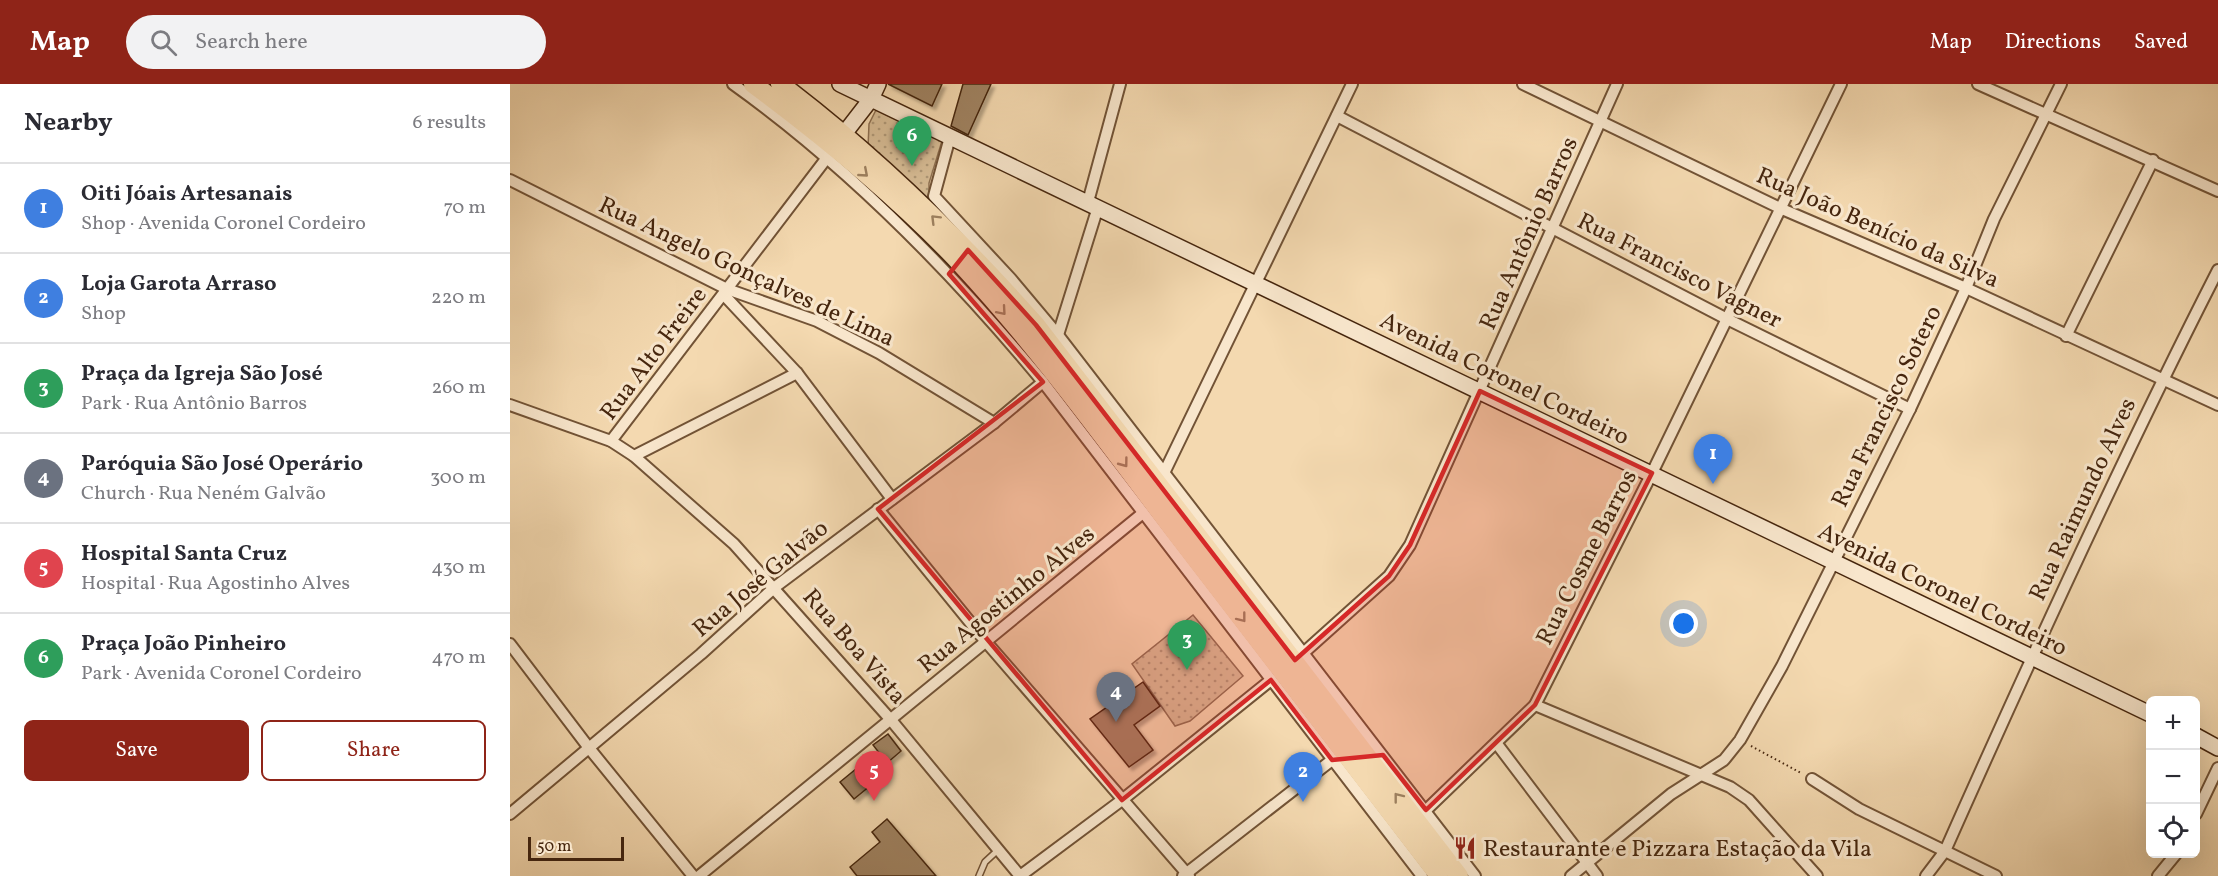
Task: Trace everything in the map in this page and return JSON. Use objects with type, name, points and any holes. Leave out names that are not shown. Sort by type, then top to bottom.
[{"type":"main road","points":[[753,84],[835,146],[963,257],[1181,526],[1358,758],[1439,876]]},
{"type":"main road","points":[[780,84],[835,146]]},
{"type":"main road","points":[[1181,526],[1300,656],[1358,758],[1421,815],[1459,876]]},
{"type":"street","points":[[733,84],[768,109],[835,146],[870,99],[878,84]]},
{"type":"street","name":"Avenida Coronel Cordeiro","points":[[840,84],[1257,282],[2146,712]]},
{"type":"street","points":[[1058,335],[1093,204],[1120,84]]},
{"type":"street","points":[[1164,473],[1352,84]]},
{"type":"street","name":"Rua João Benício da Silva","points":[[1523,84],[1782,209],[1966,288],[2218,405]]},
{"type":"street","name":"Rua Antônio Barros","points":[[1300,656],[1389,576],[1405,553],[1554,228],[1617,84]]},
{"type":"street","name":"Rua Cosme Barros","points":[[1421,815],[1535,705],[1652,474],[1841,84]]},
{"type":"street","points":[[1978,84],[2153,160],[2218,191]]},
{"type":"street","name":"Rua Francisco Sotero","points":[[1571,876],[1671,795],[1724,760],[1740,740],[1782,666],[1910,409],[1966,288],[1994,219],[2061,84]]},
{"type":"street","name":"Rua Francisco Vagner","points":[[1337,116],[1727,319],[1910,409]]},
{"type":"street","points":[[950,137],[934,196],[963,257],[1043,382],[1271,680],[1358,758],[1422,876]]},
{"type":"street","name":"Rua Alto Freire","points":[[611,441],[835,146]]},
{"type":"street","points":[[2066,336],[2153,160]]},
{"type":"street","name":"Rua Angelo Gonçalves de Lima","points":[[510,180],[725,292],[817,321],[879,353],[994,423]]},
{"type":"street","points":[[963,257],[1058,335],[1300,656]]},
{"type":"street","name":"Rua Raimundo Alves","points":[[1926,876],[1945,850],[2031,656],[2162,380],[2218,270]]},
{"type":"street","points":[[725,292],[797,374],[892,499]]},
{"type":"street","points":[[634,456],[797,374]]},
{"type":"street","name":"Rua José Galvão","points":[[510,814],[701,654],[775,587],[994,423],[1043,382]]},
{"type":"street","name":"Rua Boa Vista","points":[[510,405],[611,441],[634,456],[734,544],[775,587],[891,720],[1020,876]]},
{"type":"street","points":[[878,509],[987,643],[1186,875],[1358,758]]},
{"type":"street","name":"Rua Agostinho Alves","points":[[699,876],[987,643],[1143,513]]},
{"type":"street","points":[[510,644],[589,748],[693,876]]},
{"type":"street","points":[[1020,876],[1122,800],[1271,680]]},
{"type":"street","points":[[1535,705],[1730,787],[1749,800],[1818,876]]},
{"type":"street","points":[[2200,738],[2218,748]]},
{"type":"street","points":[[1497,744],[1597,876]]},
{"type":"street","points":[[2200,806],[2218,768]]},
{"type":"street","points":[[1812,779],[1859,809],[1996,876]]},
{"type":"street","points":[[1421,815],[1475,876]]},
{"type":"street","points":[[2158,876],[2173,858]]},
{"type":"lane","points":[[979,876],[985,862],[998,850]]},
{"type":"path","points":[[1740,740],[1812,779]]},
{"type":"highlighted area","points":[[968,250],[1036,325],[1295,660],[1389,576],[1410,545],[1480,391],[1652,473],[1535,705],[1426,810],[1383,755],[1332,760],[1271,680],[1122,800],[878,509],[1043,382],[949,274]]},
{"type":"shaded area","points":[[876,110],[942,141],[929,183],[929,196],[957,227],[868,148],[869,124]]},
{"type":"shaded area","points":[[1193,615],[1243,676],[1190,721],[1175,726],[1132,664]]},
{"type":"building","points":[[888,84],[942,84],[932,106]]},
{"type":"building","points":[[963,84],[991,84],[968,135],[951,126]]},
{"type":"building","points":[[1143,682],[1160,706],[1134,725],[1153,750],[1129,767],[1090,719]]},
{"type":"building","points":[[888,734],[901,751],[887,763],[873,745]]},
{"type":"building","points":[[862,764],[876,781],[854,799],[840,782]]},
{"type":"building","points":[[887,819],[936,876],[857,876],[850,867],[880,842],[872,832]]},
{"type":"place","name":"Praça João Pinheiro","points":[[912,166]]},
{"type":"place","name":"Oiti Jóais Artesanais","points":[[1713,484]]},
{"type":"place","name":"Praça da Igreja São José","points":[[1187,670]]},
{"type":"place","name":"Paróquia São José Operário","points":[[1116,722]]},
{"type":"place","name":"Hospital Santa Cruz","points":[[874,801]]},
{"type":"place","name":"Loja Garota Arraso","points":[[1303,802]]},
{"type":"place","name":"Restaurante e Pizzara Estação da Vila","points":[[1465,848]]}]
